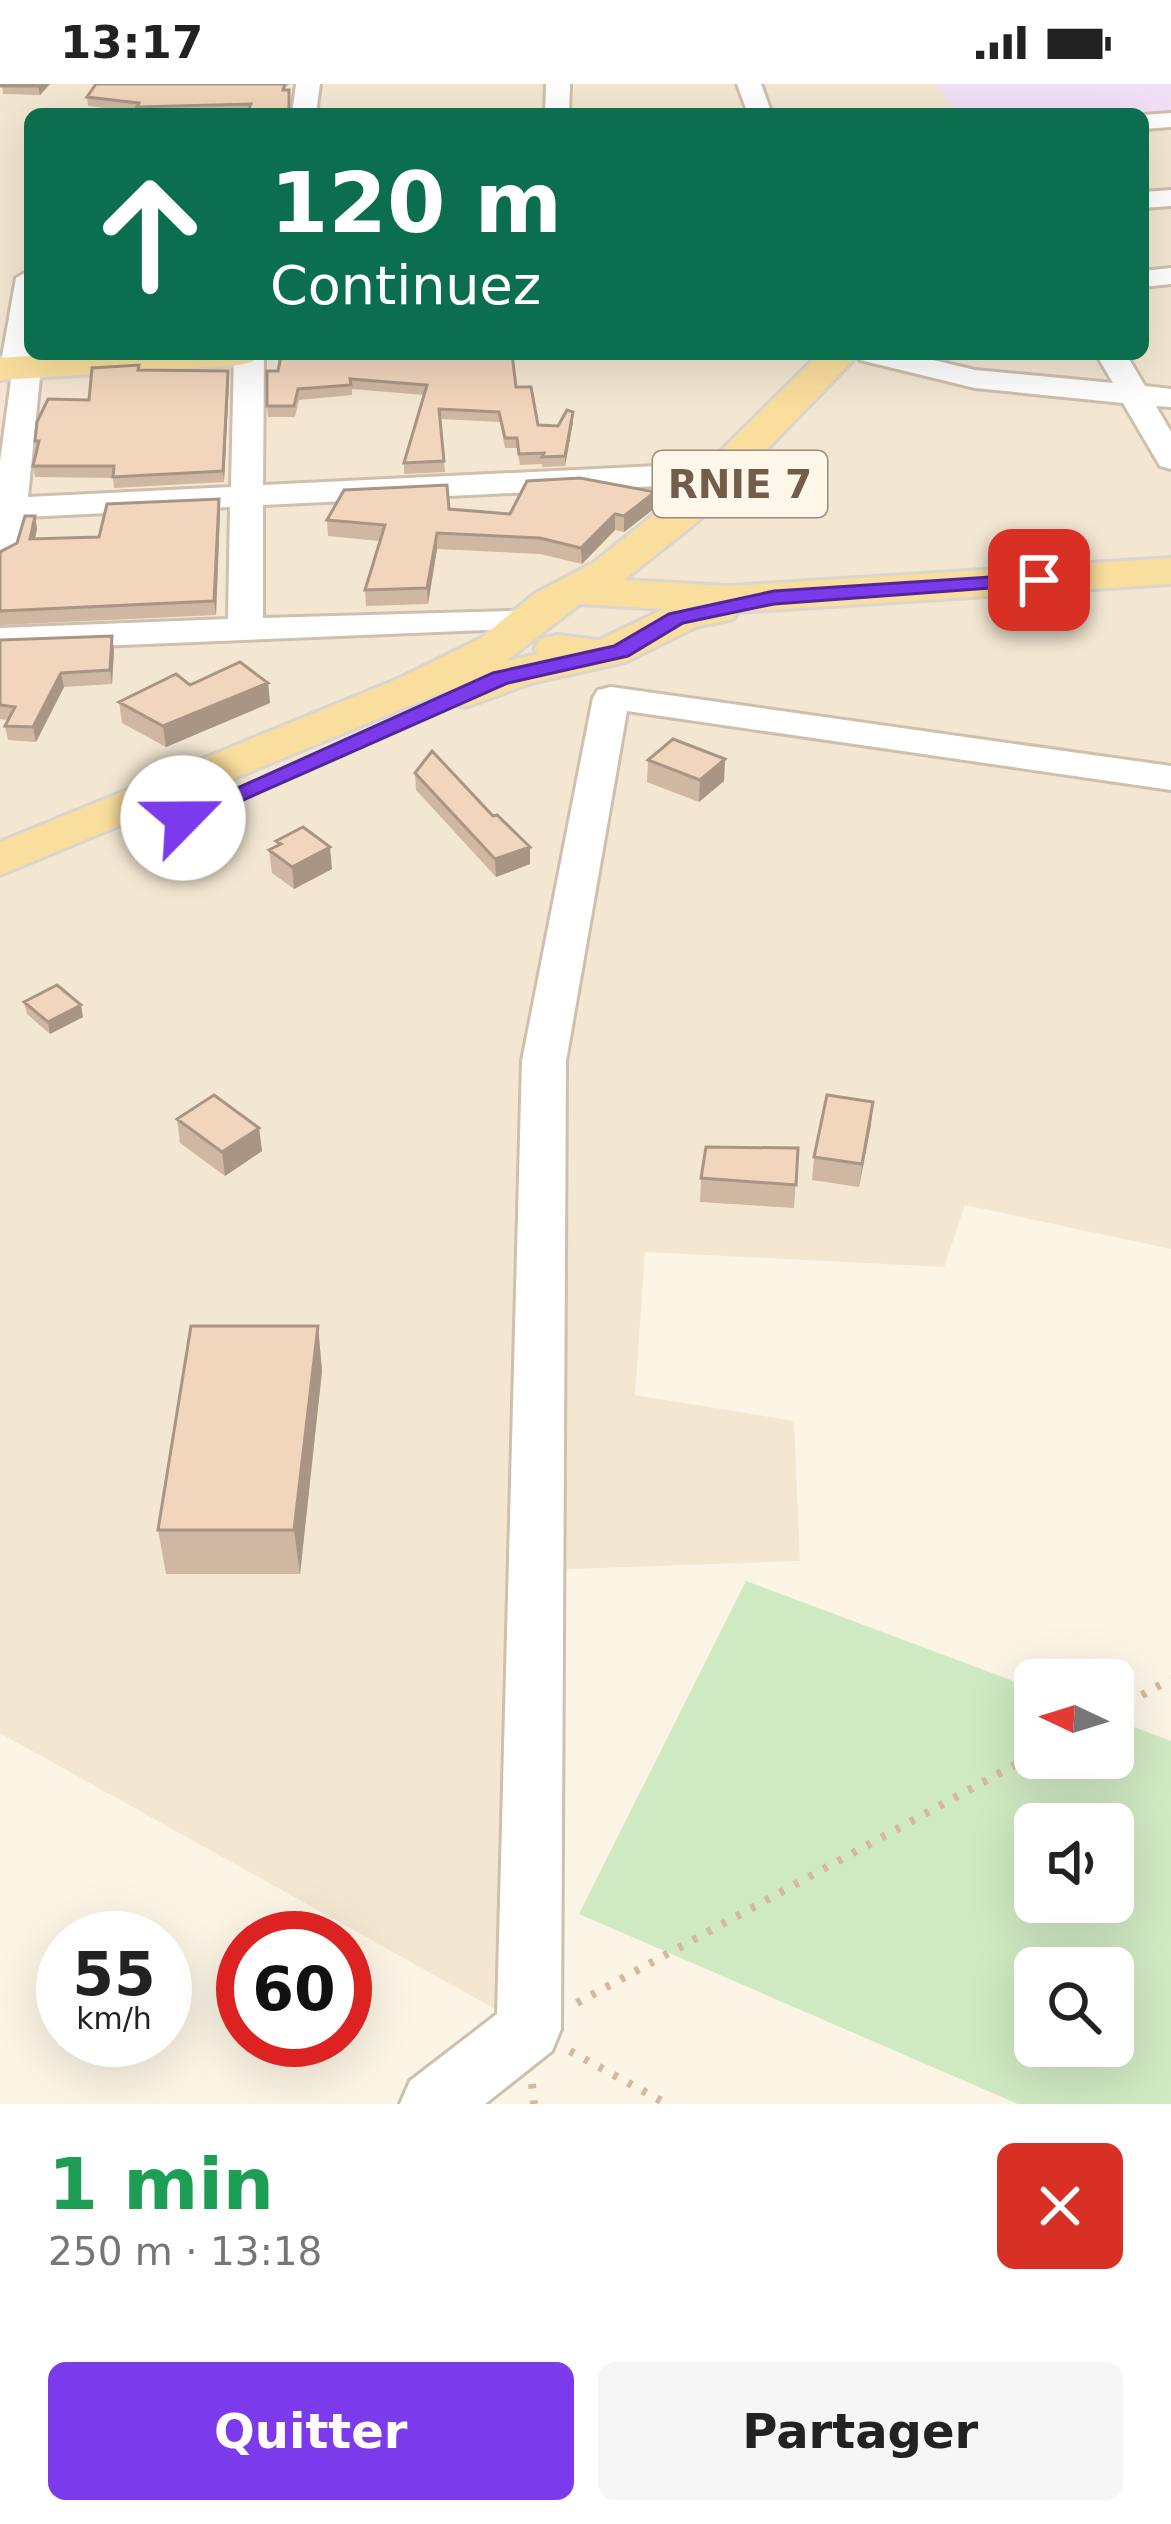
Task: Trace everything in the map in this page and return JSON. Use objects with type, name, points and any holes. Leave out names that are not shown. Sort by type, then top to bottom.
[{"type":"main road","points":[[19,361],[50,360]]},
{"type":"main road","name":"RNIE 7","points":[[0,860],[416,688],[497,648],[550,603],[577,591],[682,513],[834,360]]},
{"type":"main road","name":"RNIE 7","points":[[655,617],[666,572],[685,538],[863,360]]},
{"type":"main road","points":[[577,591],[632,592],[655,617],[676,618],[774,598],[1171,571]]},
{"type":"main road","points":[[537,617],[542,640],[550,646],[593,656]]},
{"type":"main road","points":[[0,896],[501,678],[621,651],[655,617]]},
{"type":"street","points":[[0,553],[24,326]]},
{"type":"street","points":[[245,629],[250,360]]},
{"type":"street","points":[[894,360],[975,379],[1171,398]]},
{"type":"street","points":[[1114,360],[1171,459]]},
{"type":"street","points":[[6,508],[720,473]]},
{"type":"street","points":[[0,639],[537,617]]},
{"type":"street","points":[[433,2104],[529,2029],[544,1060],[611,698],[1171,778]]},
{"type":"path","points":[[1134,1699],[1171,1679]]},
{"type":"path","points":[[529,2029],[1014,1765]]},
{"type":"path","points":[[529,2029],[534,2104]]},
{"type":"path","points":[[529,2029],[667,2104]]},
{"type":"shaded area","points":[[0,84],[1171,84],[1171,1249],[965,1205],[944,1267],[645,1252],[635,1395],[794,1421],[800,1561],[514,1571],[504,2014],[372,1940],[372,1911],[319,1911],[0,1733]]},
{"type":"shaded area","points":[[936,84],[1171,84],[1171,116],[1149,116],[1149,108],[954,108]]},
{"type":"green space","points":[[746,1581],[1014,1681],[1014,1779],[1134,1779],[1134,1727],[1171,1741],[1171,2104],[1018,2104],[579,1914]]},
{"type":"building","points":[[96,84],[285,84],[289,108],[249,108],[251,104],[137,107],[139,103],[87,97]]},
{"type":"building","points":[[280,360],[513,360],[516,387],[531,387],[538,425],[558,426],[567,410],[573,412],[565,456],[519,454],[517,438],[505,438],[499,412],[439,409],[444,461],[404,463],[427,385],[350,379],[351,385],[298,389],[294,406],[267,406],[267,371],[278,371]]},
{"type":"building","points":[[139,365],[138,370],[228,371],[223,471],[113,477],[114,466],[33,466],[39,441],[35,441],[37,422],[48,399],[89,400],[92,368]]},
{"type":"building","points":[[580,478],[655,492],[624,516],[615,514],[581,548],[540,538],[437,533],[427,588],[365,590],[385,525],[327,520],[344,490],[447,485],[449,509],[510,514],[527,481]]},
{"type":"building","points":[[219,499],[214,601],[0,611],[0,552],[17,543],[25,516],[35,516],[30,539],[99,537],[107,504]]},
{"type":"building","points":[[112,636],[110,670],[61,673],[33,727],[5,726],[15,707],[0,705],[0,640]]},
{"type":"building","points":[[240,662],[268,683],[163,726],[119,702],[176,674],[190,685]]},
{"type":"building","points":[[673,739],[725,759],[700,780],[648,760]]},
{"type":"building","points":[[432,751],[493,816],[530,847],[495,859],[415,773]]},
{"type":"building","points":[[303,827],[330,847],[292,867],[269,850]]},
{"type":"building","points":[[57,985],[81,1005],[48,1022],[24,1002]]},
{"type":"building","points":[[214,1095],[259,1128],[222,1152],[177,1119]]},
{"type":"building","points":[[827,1095],[873,1102],[862,1164],[814,1157]]},
{"type":"building","points":[[706,1147],[798,1148],[796,1185],[701,1178]]},
{"type":"building","points":[[191,1326],[318,1326],[294,1530],[158,1530]]},
{"type":"route","points":[[183,818],[501,678],[621,651],[676,618],[774,598],[1039,580]]}]
